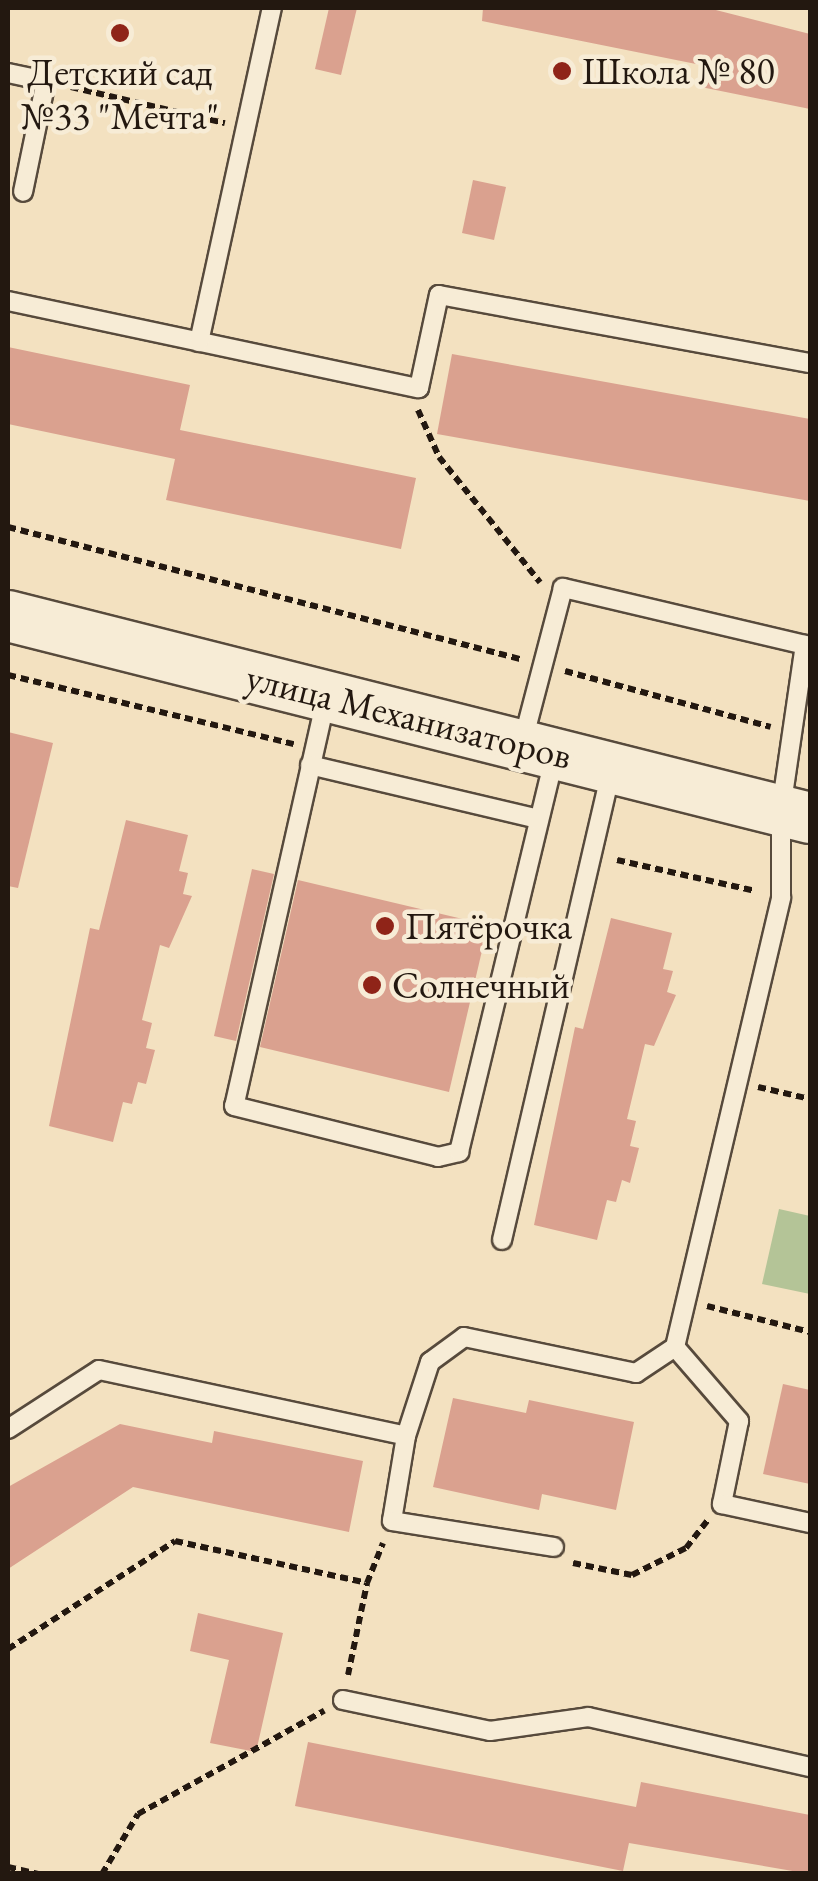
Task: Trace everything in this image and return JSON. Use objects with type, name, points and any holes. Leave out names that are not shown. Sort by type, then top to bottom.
[{"type":"main road","name":"улица Механизаторов","points":[[8,616],[796,813]]},
{"type":"lane","points":[[199,342],[272,8]]},
{"type":"lane","points":[[8,73],[46,82],[23,192]]},
{"type":"lane","points":[[8,301],[419,388],[438,295],[810,363]]},
{"type":"lane","points":[[327,696],[234,1106],[438,1156],[458,1152],[539,820],[539,664],[563,588],[805,645],[795,733],[796,813],[782,897],[675,1348],[636,1373],[464,1337],[430,1362],[406,1436],[392,1521],[554,1548]]},
{"type":"lane","points":[[312,757],[539,820]]},
{"type":"lane","points":[[502,1240],[612,767]]},
{"type":"lane","points":[[675,1348],[739,1421],[722,1504],[810,1523]]},
{"type":"lane","points":[[8,1429],[99,1370],[406,1436]]},
{"type":"lane","points":[[343,1700],[490,1731],[588,1717],[810,1767]]},
{"type":"path","points":[[46,82],[246,128]]},
{"type":"path","points":[[408,386],[438,457],[560,606]]},
{"type":"path","points":[[8,527],[795,733]]},
{"type":"path","points":[[8,675],[312,757]]},
{"type":"path","points":[[592,854],[782,897]]},
{"type":"path","points":[[757,1086],[810,1098]]},
{"type":"path","points":[[706,1306],[810,1332]]},
{"type":"path","points":[[554,1548],[581,1569],[632,1576],[686,1548],[722,1504]]},
{"type":"path","points":[[102,1874],[138,1814],[343,1700],[368,1583],[392,1521]]},
{"type":"path","points":[[8,1649],[174,1542],[368,1583]]},
{"type":"path","points":[[8,1867],[39,1874]]},
{"type":"green space","points":[[779,1209],[810,1216],[810,1294],[762,1284]]},
{"type":"building","points":[[329,8],[357,8],[341,75],[315,69]]},
{"type":"building","points":[[483,8],[708,8],[810,34],[810,109],[696,86],[701,65],[482,21]]},
{"type":"building","points":[[473,180],[506,187],[494,240],[462,233]]},
{"type":"building","points":[[8,347],[190,385],[180,430],[416,478],[401,549],[166,500],[175,459],[8,424]]},
{"type":"building","points":[[452,354],[810,419],[810,501],[437,434]]},
{"type":"building","points":[[8,732],[53,743],[18,888],[8,886]]},
{"type":"building","points":[[126,820],[188,835],[179,871],[188,873],[183,894],[192,896],[169,948],[160,945],[142,1020],[152,1023],[146,1048],[155,1050],[146,1084],[138,1082],[132,1104],[123,1102],[113,1142],[49,1126],[90,928],[99,930]]},
{"type":"building","points":[[252,869],[274,874],[236,1041],[214,1036]]},
{"type":"building","name":"Солнечный","points":[[298,880],[488,925],[449,1092],[260,1047]]},
{"type":"building","points":[[611,918],[672,933],[663,969],[673,971],[667,992],[676,995],[654,1046],[645,1044],[627,1119],[636,1121],[630,1146],[639,1148],[630,1183],[622,1180],[616,1202],[607,1200],[597,1240],[534,1225],[575,1027],[583,1029]]},
{"type":"building","points":[[783,1384],[810,1390],[810,1484],[763,1474]]},
{"type":"building","points":[[453,1398],[526,1413],[529,1400],[634,1422],[616,1510],[542,1494],[539,1510],[433,1487]]},
{"type":"building","points":[[120,1424],[212,1443],[214,1431],[363,1461],[349,1532],[133,1487],[8,1569],[8,1487]]},
{"type":"building","points":[[198,1613],[283,1633],[256,1752],[210,1743],[229,1660],[190,1651]]},
{"type":"building","points":[[308,1742],[636,1807],[641,1782],[810,1815],[810,1874],[629,1843],[623,1871],[295,1806]]},
{"type":"place","name":"Детский сад №33 \"Мечта\"","points":[[120,33]]},
{"type":"place","name":"Школа № 80","points":[[562,71]]},
{"type":"place","name":"Пятёрочка","points":[[385,926]]},
{"type":"place","name":"Солнечный","points":[[372,985]]}]
